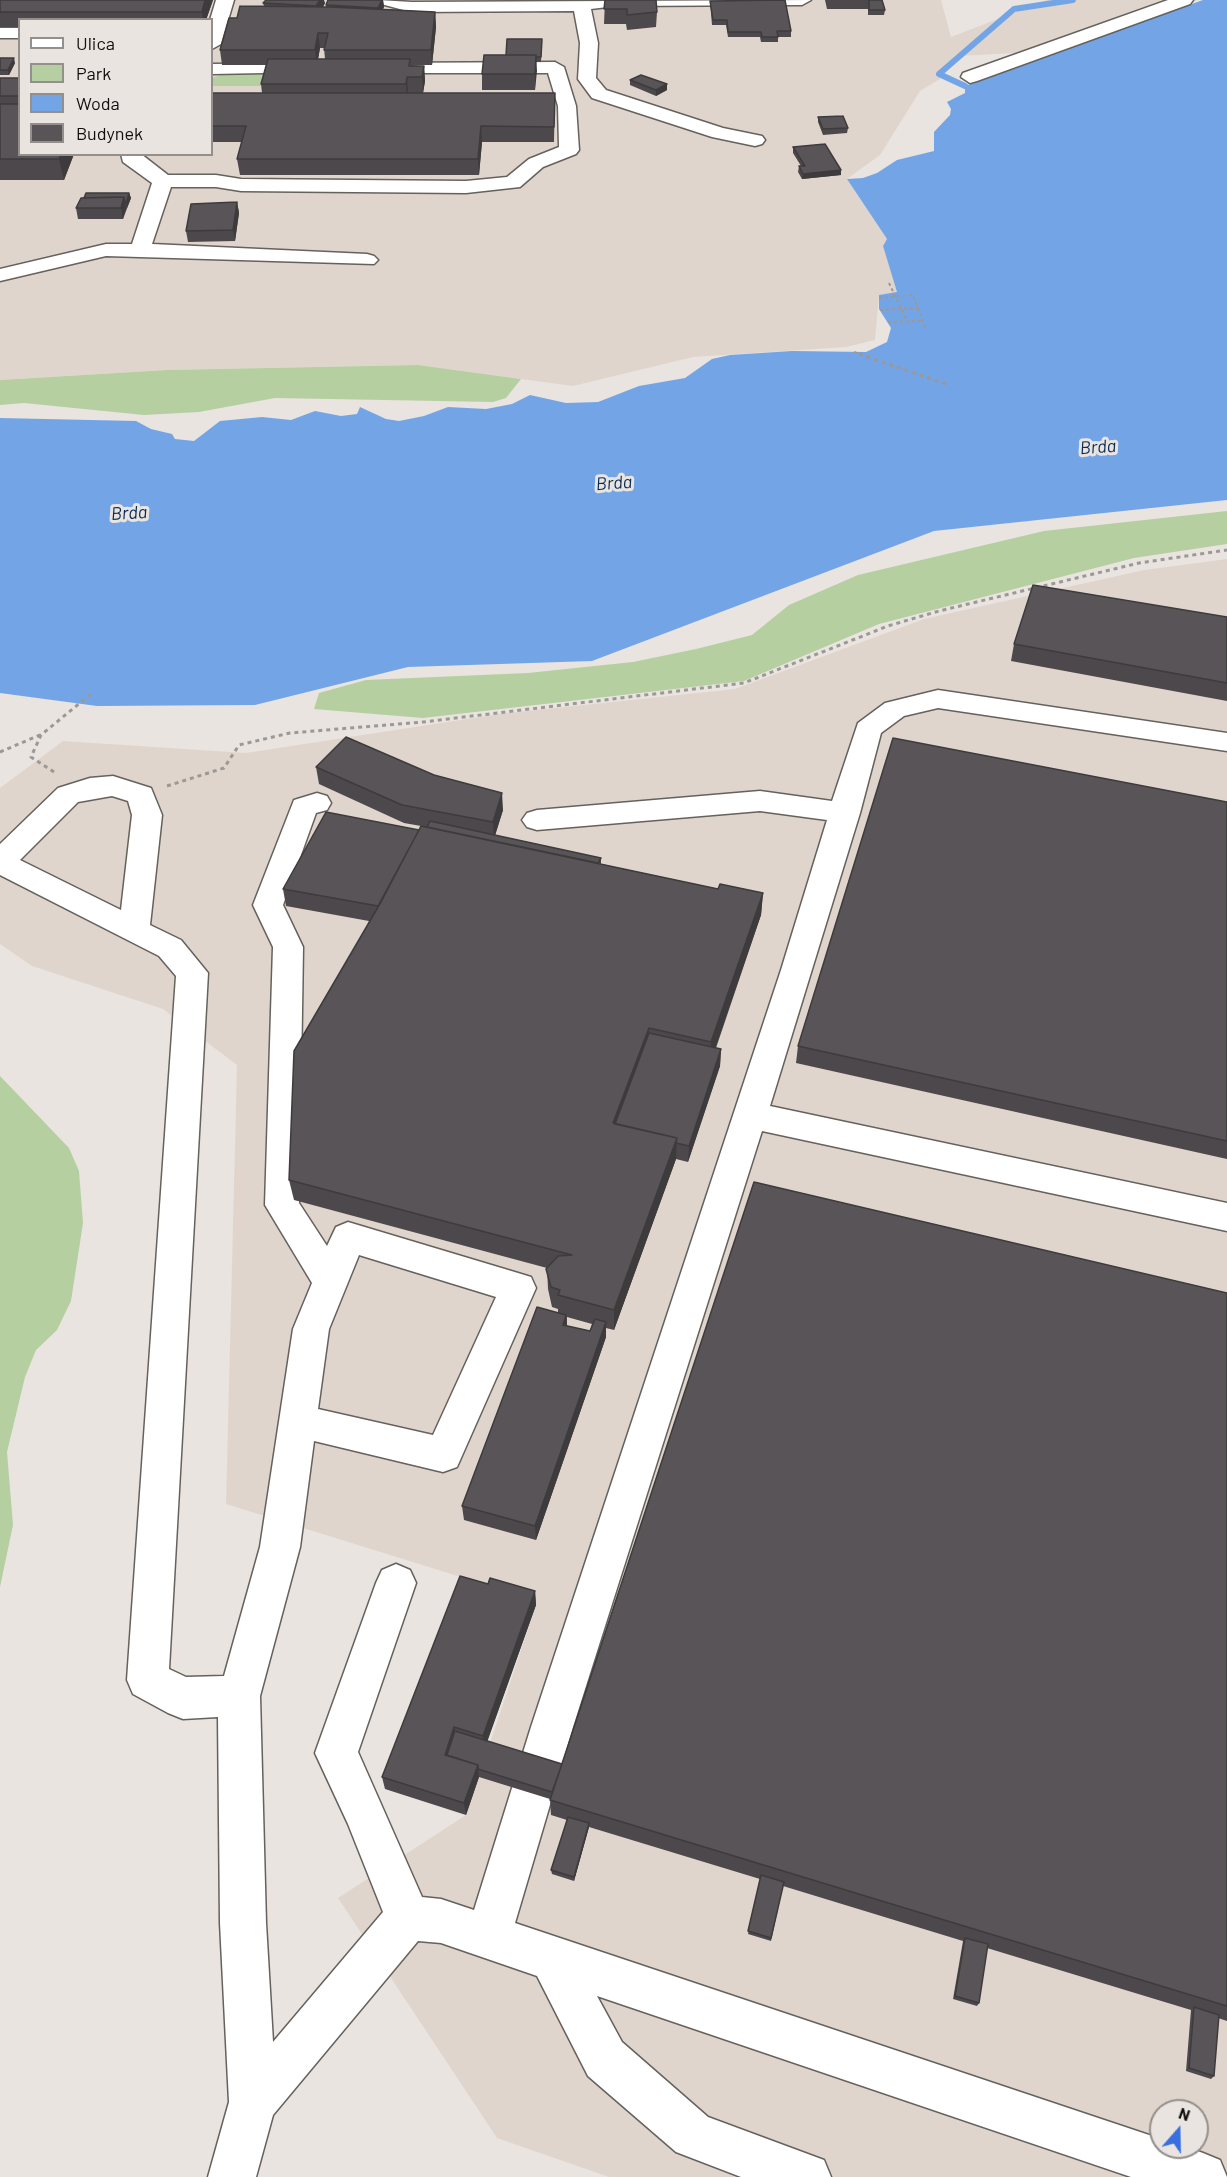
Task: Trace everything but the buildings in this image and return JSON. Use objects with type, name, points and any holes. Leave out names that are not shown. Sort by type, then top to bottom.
[{"type":"lane","points":[[213,34],[225,0]]},
{"type":"lane","points":[[387,0],[411,7],[557,3],[582,5],[616,1],[802,0]]},
{"type":"lane","points":[[970,77],[1184,0]]},
{"type":"lane","points":[[582,5],[589,43],[587,79],[599,94],[719,133],[755,140]]},
{"type":"lane","points":[[0,33],[18,33]]},
{"type":"lane","points":[[130,156],[130,158],[163,181],[216,181],[241,185],[466,187],[513,183],[536,163],[569,150],[567,106],[555,67],[366,68]]},
{"type":"lane","points":[[213,69],[330,68]]},
{"type":"lane","points":[[140,250],[163,181]]},
{"type":"lane","points":[[0,275],[106,250],[367,260]]},
{"type":"lane","points":[[488,1937],[552,1727],[661,1395],[845,813],[868,729],[895,709],[938,699],[1227,742]]},
{"type":"lane","points":[[134,930],[147,815],[141,795],[113,786],[90,788],[68,795],[0,862],[134,930],[170,948],[192,973],[148,1680],[183,1698],[239,1696]]},
{"type":"lane","points":[[537,820],[760,801],[845,813]]},
{"type":"lane","points":[[317,803],[304,807],[268,905],[288,947],[282,1205],[330,1281]]},
{"type":"lane","points":[[749,1116],[1227,1217]]},
{"type":"lane","points":[[232,2177],[253,2102],[243,1923],[239,1696],[280,1547],[311,1329],[348,1237],[518,1288],[443,1455],[299,1421]]},
{"type":"lane","points":[[396,1583],[336,1753],[364,1811],[408,1918]]},
{"type":"lane","points":[[253,2102],[408,1918]]},
{"type":"lane","points":[[408,1918],[441,1921],[1203,2177]]},
{"type":"lane","points":[[553,1959],[605,2059],[693,2135],[807,2177]]},
{"type":"path","points":[[889,283],[907,321]]},
{"type":"path","points":[[879,298],[913,295],[926,329]]},
{"type":"path","points":[[880,310],[918,308]]},
{"type":"path","points":[[888,322],[923,321]]},
{"type":"path","points":[[854,352],[946,384]]},
{"type":"path","points":[[141,795],[224,768],[239,745],[290,733],[423,722],[744,683],[888,626],[939,611],[1139,563],[1227,550]]},
{"type":"path","points":[[0,752],[41,735],[92,693]]},
{"type":"path","points":[[41,735],[31,757],[56,773],[68,795]]},
{"type":"shaded area","points":[[0,0],[941,0],[951,37],[1047,0],[1197,0],[1051,51],[959,56],[940,79],[920,91],[880,155],[847,179],[887,239],[883,246],[898,293],[879,295],[875,340],[846,347],[693,357],[573,386],[418,365],[167,370],[0,380]]},
{"type":"shaded area","points":[[1227,559],[1227,2177],[609,2177],[497,2138],[338,1898],[466,1815],[536,1605],[461,1577],[226,1504],[237,1065],[163,1009],[32,966],[0,944],[0,788],[63,741],[246,753],[499,714],[735,689],[924,619],[1144,570]]},
{"type":"green space","points":[[265,73],[261,86],[213,86],[213,78],[221,75]]},
{"type":"green space","points":[[418,365],[521,379],[506,398],[493,402],[275,398],[199,412],[144,415],[24,403],[0,405],[0,380],[167,370]]},
{"type":"green space","points":[[1227,511],[1227,544],[1134,558],[879,624],[744,681],[423,718],[314,709],[319,693],[366,680],[528,673],[633,662],[696,649],[752,635],[789,605],[858,575],[1044,531]]},
{"type":"green space","points":[[0,1076],[69,1148],[79,1171],[83,1223],[71,1301],[57,1330],[36,1350],[25,1377],[7,1452],[13,1525],[0,1587]]},
{"type":"water","name":"Brda","points":[[1203,0],[1227,0],[1227,500],[934,531],[592,661],[408,667],[255,705],[97,706],[0,693],[0,418],[136,421],[151,429],[172,434],[175,439],[194,441],[220,421],[262,417],[291,420],[315,411],[341,416],[357,414],[360,407],[386,419],[399,421],[424,416],[448,407],[486,409],[512,404],[530,395],[566,403],[598,402],[639,386],[685,378],[712,359],[730,355],[792,351],[866,352],[887,342],[891,328],[879,309],[879,295],[897,292],[883,246],[887,239],[847,179],[863,178],[877,173],[897,160],[934,151],[934,132],[950,115],[951,109],[947,102],[965,93],[965,86]]},
{"type":"waterway","points":[[965,86],[939,74],[1014,9],[1073,0]]}]
